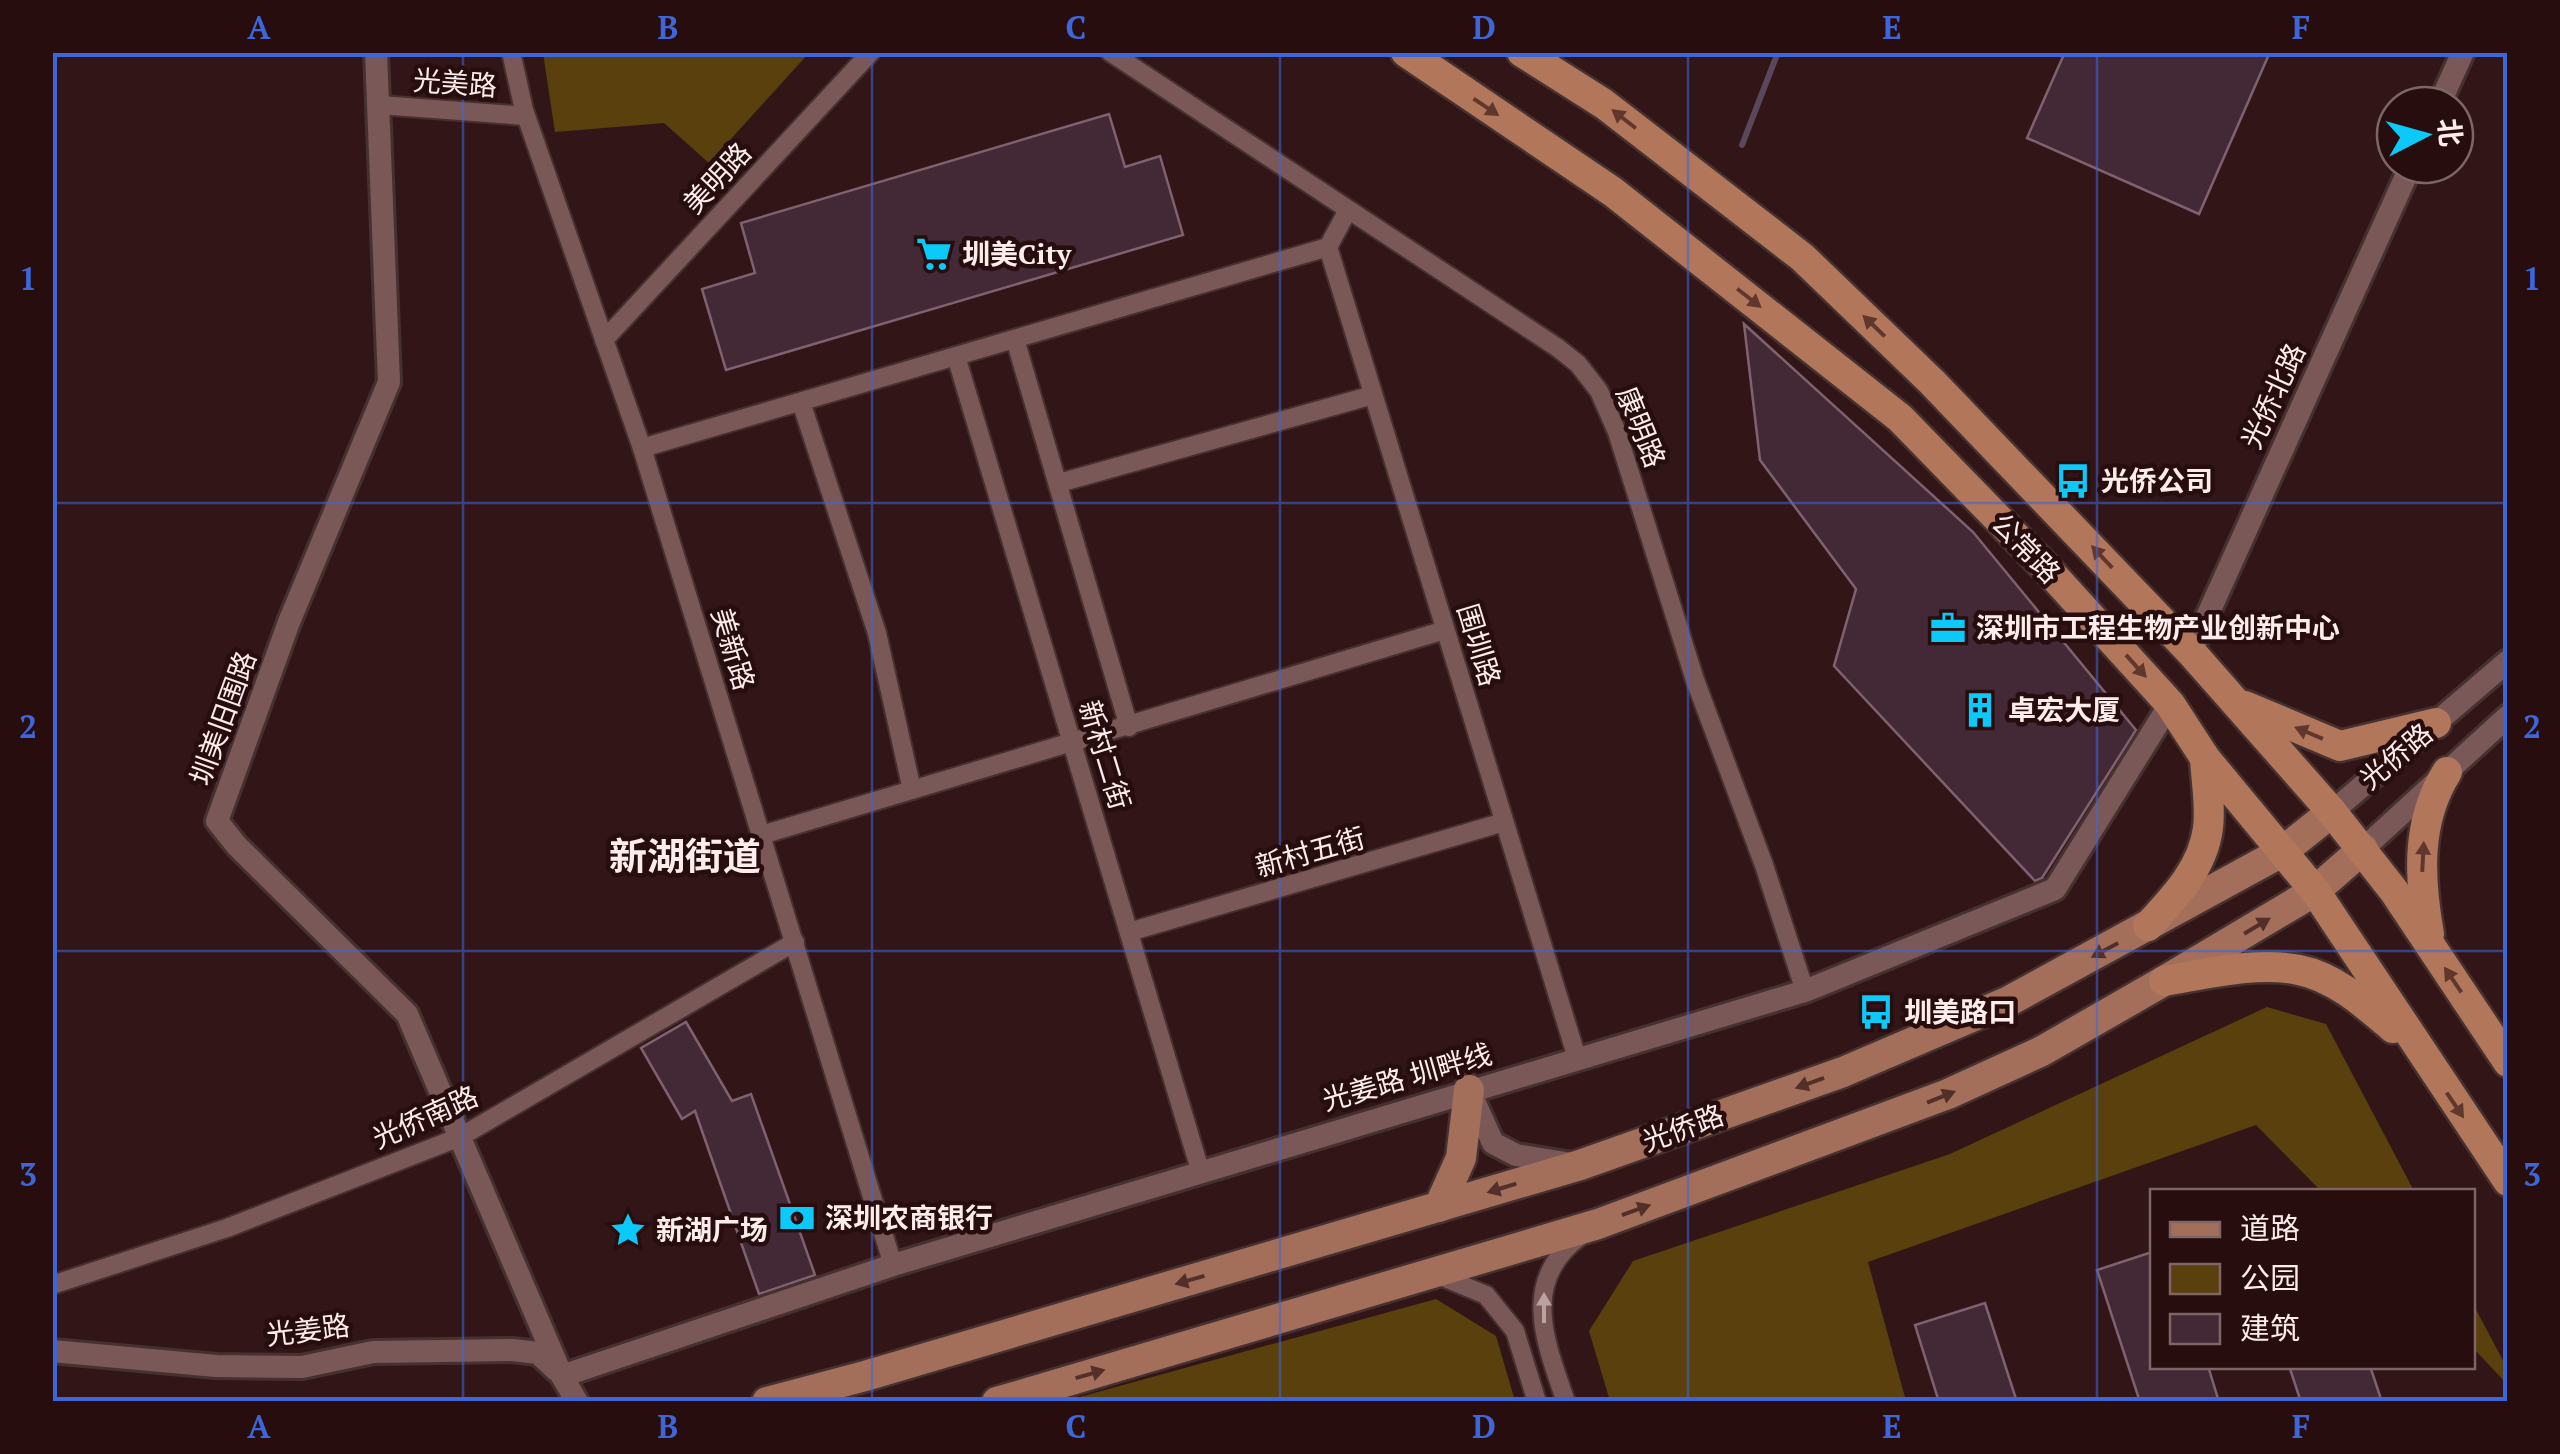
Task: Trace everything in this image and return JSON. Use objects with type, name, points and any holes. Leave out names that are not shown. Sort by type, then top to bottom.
[{"type":"highway","name":"公常路","points":[[1406,52],[1613,192],[1900,418],[2049,571],[2170,704],[2205,758],[2315,891],[2500,1170]]},
{"type":"highway","name":"公常路","points":[[1522,52],[1604,104],[1802,257],[1932,382],[2192,652],[2332,812],[2363,849],[2508,1062]]},
{"type":"highway","points":[[2238,704],[2340,746],[2436,722]]},
{"type":"highway","points":[[2148,926],[2176,896],[2200,859],[2209,827],[2205,758]]},
{"type":"highway","points":[[2431,947],[2422,887],[2422,854],[2432,796],[2447,772]]},
{"type":"highway","points":[[2164,980],[2245,968],[2300,970],[2353,994],[2418,1050]]},
{"type":"main road","name":"光侨路","points":[[767,1402],[1580,1165],[1931,1037],[2009,1001],[2282,852],[2332,812]]},
{"type":"main road","name":"光侨路","points":[[996,1402],[1598,1224],[1948,1094],[2042,1051],[2315,891],[2363,849]]},
{"type":"main road","points":[[1438,1207],[1461,1158],[1469,1090]]},
{"type":"main road","points":[[2500,1170],[2508,1190]]},
{"type":"street","name":"圳美旧围路","points":[[376,52],[389,382],[290,622],[217,822],[236,846],[407,1014],[562,1376]]},
{"type":"street","name":"美新路","points":[[512,52],[526,116],[642,448],[893,1265]]},
{"type":"street","name":"美明路","points":[[604,340],[871,52]]},
{"type":"street","name":"康明路","points":[[1110,52],[1558,348],[1578,364],[1599,392],[1618,432],[1695,680],[1764,864],[1805,991]]},
{"type":"street","points":[[2447,85],[2462,52]]},
{"type":"street","name":"光美路","points":[[380,105],[526,116]]},
{"type":"street","name":"光侨北路","points":[[2192,652],[2402,185]]},
{"type":"street","points":[[642,448],[1328,247],[1348,210]]},
{"type":"street","name":"围圳路","points":[[1328,247],[1577,1058]]},
{"type":"street","points":[[1015,339],[1129,727]]},
{"type":"street","name":"新村二街","points":[[956,356],[1200,1170]]},
{"type":"street","points":[[1059,483],[1373,395]]},
{"type":"street","points":[[801,402],[877,633],[912,790]]},
{"type":"street","points":[[762,834],[1446,630]]},
{"type":"street","name":"光侨路","points":[[2332,812],[2508,661]]},
{"type":"street","name":"光姜路 圳畔线","points":[[562,1376],[893,1265],[1805,991],[2055,889],[2170,704]]},
{"type":"street","name":"光侨路","points":[[2363,849],[2508,716]]},
{"type":"street","name":"新村五街","points":[[1130,932],[1504,822]]},
{"type":"street","name":"光侨南路","points":[[52,1285],[226,1228],[460,1137],[795,942]]},
{"type":"street","points":[[1469,1090],[1493,1143],[1516,1155],[1580,1165]]},
{"type":"street","points":[[1566,1402],[1548,1349],[1541,1307],[1543,1293],[1552,1264],[1598,1224]]},
{"type":"street","points":[[1432,1273],[1486,1295],[1514,1331],[1537,1402]]},
{"type":"street","name":"光姜路","points":[[52,1351],[216,1366],[302,1366],[372,1352],[512,1350],[538,1354],[562,1376]]},
{"type":"street","points":[[562,1376],[568,1402]]},
{"type":"street","points":[[562,1376],[577,1402]]},
{"type":"green space","points":[[543,52],[809,53],[709,163],[664,123],[555,132]]},
{"type":"green space","points":[[2267,1007],[2326,1024],[2413,1189],[2319,1189],[2256,1125],[1868,1262],[1906,1401],[1610,1401],[1589,1331],[1633,1261],[1950,1154]]},
{"type":"green space","points":[[1436,1299],[1496,1336],[1515,1401],[1065,1401]]},
{"type":"green space","points":[[2475,1308],[2507,1368],[2507,1384],[2475,1350]]},
{"type":"building","points":[[2065,52],[2270,52],[2199,214],[2027,138]]},
{"type":"building","name":"圳美City","points":[[1109,114],[1125,167],[1160,156],[1183,235],[726,370],[702,289],[755,273],[741,223]]},
{"type":"building","name":"深圳市工程生物产业创新中心","points":[[1744,324],[1973,532],[2136,730],[2042,878],[2035,881],[1834,666],[1856,589],[1760,460]]},
{"type":"building","points":[[686,1022],[732,1101],[751,1094],[815,1275],[759,1294],[695,1111],[682,1119],[641,1048]]},
{"type":"building","points":[[2150,1253],[2150,1369],[2209,1369],[2219,1402],[2140,1402],[2097,1270]]},
{"type":"building","points":[[1985,1303],[2017,1402],[1939,1402],[1915,1325]]},
{"type":"building","points":[[2290,1369],[2371,1369],[2382,1402],[2301,1402]]},
{"type":"waterway","points":[[1742,145],[1778,52]]},
{"type":"place","name":"圳美City","points":[[934,254]]},
{"type":"place","name":"光侨公司","points":[[2073,481]]},
{"type":"place","name":"深圳市工程生物产业创新中心","points":[[1948,628]]},
{"type":"place","name":"卓宏大厦","points":[[1980,710]]},
{"type":"place","name":"圳美路口","points":[[1876,1012]]},
{"type":"place","name":"深圳农商银行","points":[[797,1218]]},
{"type":"place","name":"新湖广场","points":[[628,1230]]},
{"type":"district","name":"新湖街道","points":[[685,857]]}]
